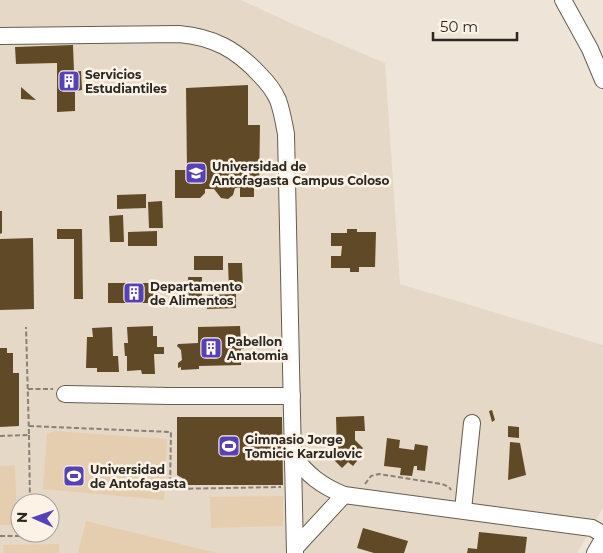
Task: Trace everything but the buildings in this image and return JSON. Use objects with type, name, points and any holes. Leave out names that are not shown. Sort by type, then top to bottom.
[{"type":"street","points":[[563,0],[590,49],[603,80]]},
{"type":"street","points":[[0,36],[179,34],[198,36],[226,46],[246,60],[268,83],[278,99],[286,134],[295,550]]},
{"type":"street","points":[[65,394],[292,396]]},
{"type":"street","points":[[463,510],[465,491],[475,488],[476,484],[482,434],[482,431],[472,426]]},
{"type":"street","points":[[293,455],[312,478],[326,488],[344,495],[592,528],[603,534]]},
{"type":"street","points":[[295,550],[344,495]]},
{"type":"street","points":[[595,553],[603,540]]},
{"type":"path","points":[[26,327],[30,493]]},
{"type":"path","points":[[29,426],[171,432],[170,489],[293,487]]},
{"type":"path","points":[[0,436],[29,435]]},
{"type":"shaded area","name":"Universidad de Antofagasta Campus Coloso","points":[[0,0],[241,0],[385,63],[400,284],[603,345],[603,508],[577,553],[0,553]]},
{"type":"shaded area","points":[[55,431],[167,439],[164,500],[43,489],[47,434]]},
{"type":"shaded area","points":[[15,465],[16,493],[10,493],[10,525],[0,525],[0,466]]},
{"type":"shaded area","points":[[283,496],[283,526],[211,528],[210,497]]},
{"type":"shaded area","points":[[86,521],[217,553],[78,553]]},
{"type":"shaded area","points":[[59,544],[59,553],[4,553],[3,545]]},
{"type":"place","name":"Servicios Estudiantiles","points":[[69,81]]},
{"type":"place","name":"Universidad de Antofagasta Campus Coloso","points":[[196,173]]},
{"type":"place","name":"Departamento de Alimentos","points":[[134,293]]},
{"type":"place","name":"Pabellon Anatomia","points":[[211,348]]},
{"type":"place","name":"Gimnasio Jorge Tomicic Karzulovic","points":[[229,446]]},
{"type":"place","name":"Universidad de Antofagasta","points":[[74,476]]}]
